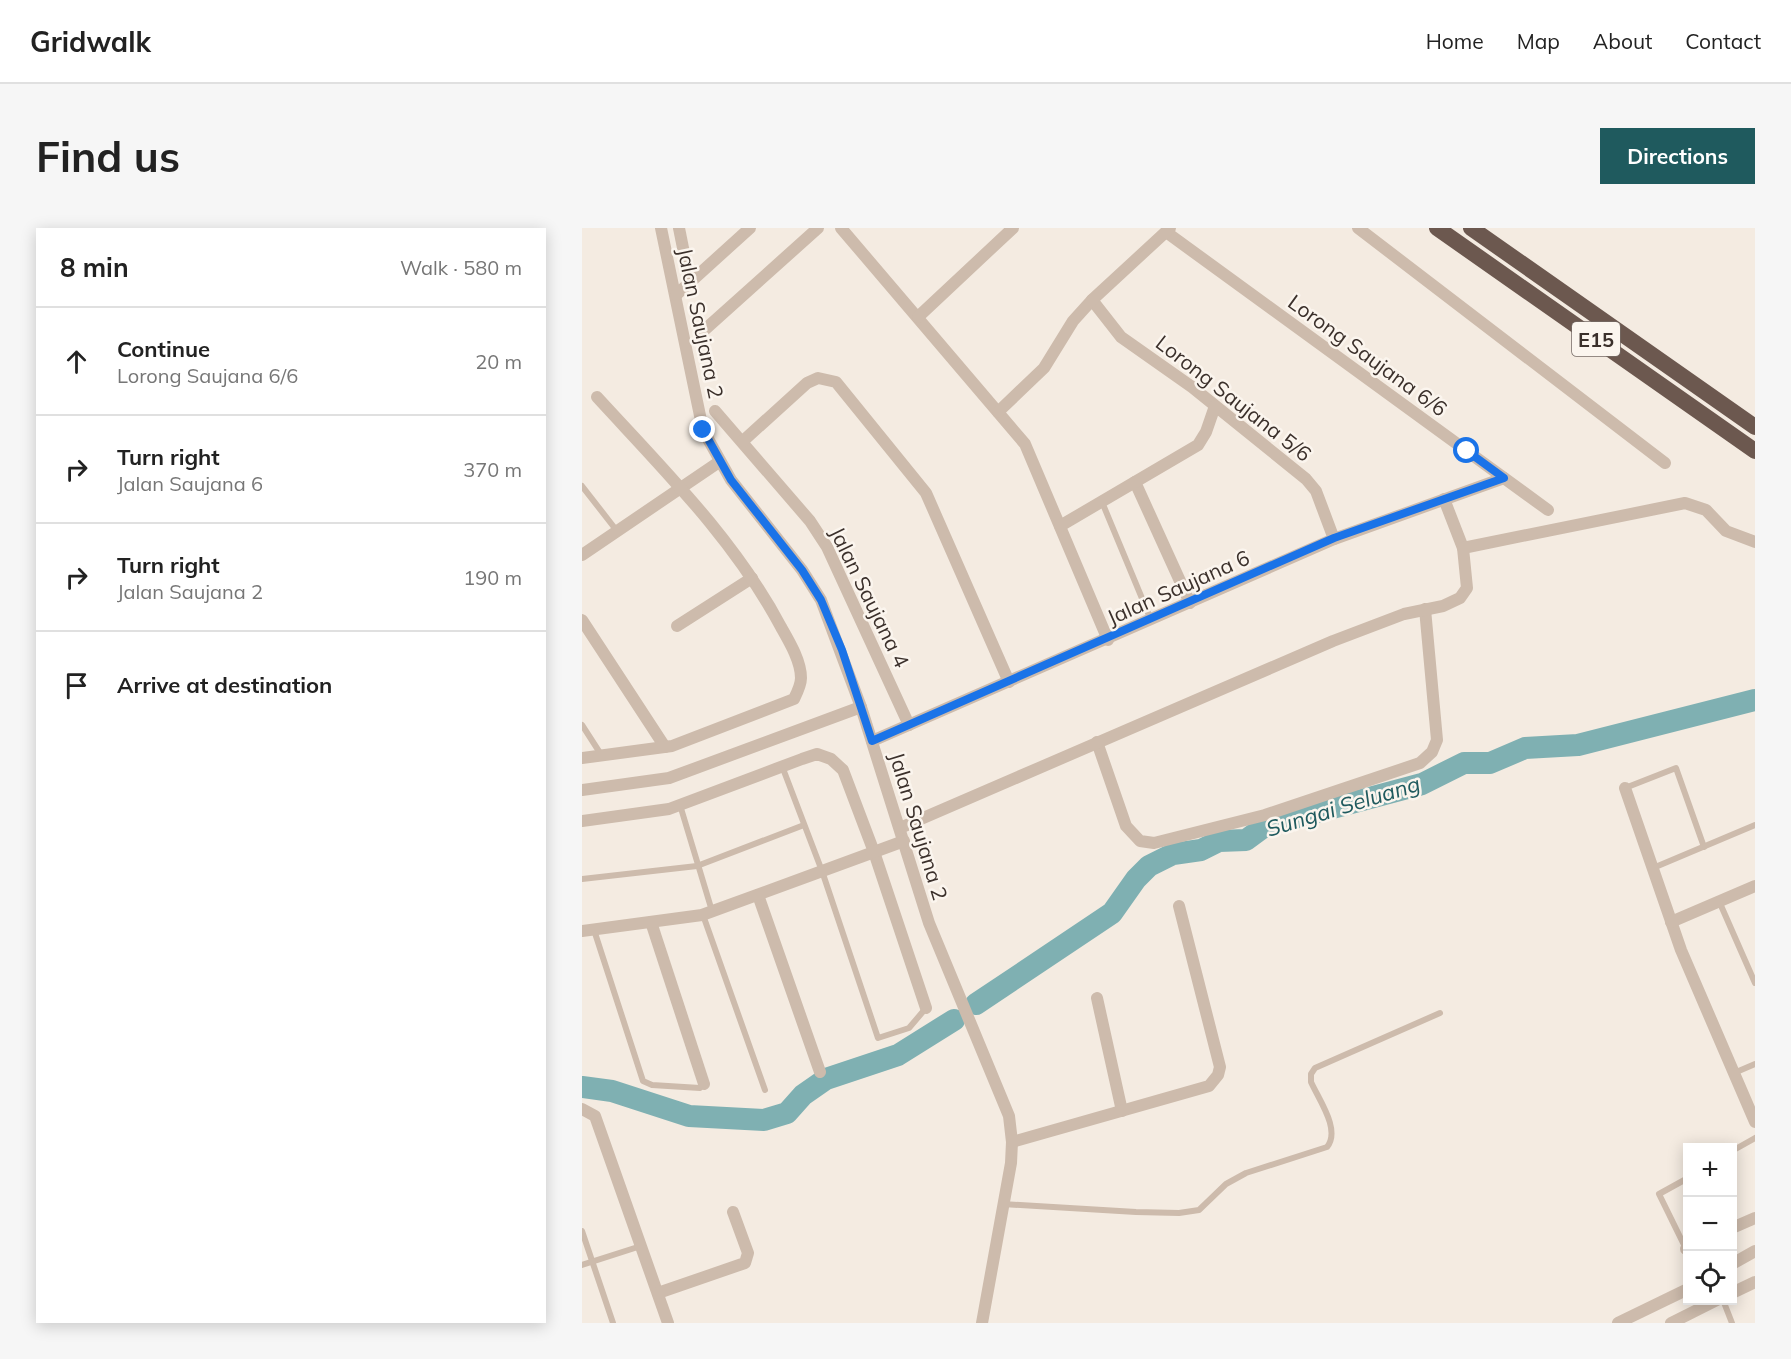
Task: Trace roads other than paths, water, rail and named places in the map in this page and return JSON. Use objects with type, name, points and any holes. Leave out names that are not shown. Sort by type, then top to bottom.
[{"type":"highway","name":"E15","points":[[1437,228],[1755,451]]},
{"type":"highway","name":"E15","points":[[1471,228],[1755,427]]},
{"type":"street","name":"Jalan Saujana 2","points":[[661,228],[703,430],[719,462],[802,570],[821,600],[861,707],[934,934],[1009,1116],[1012,1142],[982,1323]]},
{"type":"street","name":"Jalan Saujana 2","points":[[679,228],[690,283]]},
{"type":"street","points":[[675,295],[750,228]]},
{"type":"street","points":[[701,333],[818,228]]},
{"type":"street","points":[[841,228],[1025,444],[1108,640]]},
{"type":"street","points":[[1358,228],[1665,463]]},
{"type":"street","points":[[918,317],[1005,230]]},
{"type":"street","points":[[998,412],[1044,368],[1073,321],[1092,300],[1168,230]]},
{"type":"street","name":"Lorong Saujana 6/6","points":[[1168,230],[1548,510]]},
{"type":"street","name":"Lorong Saujana 5/6","points":[[1092,300],[1121,337],[1215,406],[1306,479],[1316,491],[1334,538]]},
{"type":"street","points":[[743,441],[807,383],[818,378],[829,378],[836,382],[926,493],[1009,682]]},
{"type":"street","points":[[582,758],[665,747],[781,706],[794,699],[801,680],[800,670],[790,642],[752,578],[681,488],[597,397]]},
{"type":"street","points":[[1060,526],[1198,445],[1206,432],[1215,406]]},
{"type":"street","name":"Jalan Saujana 4","points":[[715,411],[810,521],[827,547],[909,725]]},
{"type":"street","points":[[582,555],[719,462]]},
{"type":"street","name":"Jalan Saujana 6","points":[[872,741],[1108,640],[1334,538],[1504,478]]},
{"type":"street","points":[[1135,482],[1190,603]]},
{"type":"street","points":[[900,828],[1333,641],[1404,614],[1460,598],[1467,588],[1464,548],[1444,499]]},
{"type":"street","points":[[1464,548],[1685,503],[1706,510],[1726,531],[1755,542]]},
{"type":"street","points":[[677,626],[752,578]]},
{"type":"street","points":[[1097,742],[1126,826],[1140,841],[1154,843],[1264,815],[1420,763],[1432,752],[1437,740],[1425,609]]},
{"type":"street","points":[[582,620],[665,747]]},
{"type":"street","points":[[582,790],[669,778],[861,707]]},
{"type":"street","points":[[582,820],[680,805],[817,754],[831,759],[843,770],[874,852],[926,1008]]},
{"type":"street","points":[[1625,789],[1671,922],[1755,1122]]},
{"type":"street","points":[[588,930],[707,914],[904,841]]},
{"type":"street","points":[[1671,922],[1755,886]]},
{"type":"street","points":[[758,895],[820,1072]]},
{"type":"street","points":[[1012,1142],[1209,1086],[1218,1075],[1220,1067],[1179,906]]},
{"type":"street","points":[[651,922],[704,1084]]},
{"type":"street","points":[[1097,998],[1122,1111]]},
{"type":"street","points":[[582,1109],[595,1116],[668,1323]]},
{"type":"street","points":[[658,1293],[745,1263],[748,1253],[733,1212]]},
{"type":"street","points":[[1737,1226],[1755,1218]]},
{"type":"street","points":[[1737,1261],[1755,1251]]},
{"type":"street","points":[[1737,1291],[1755,1282]]},
{"type":"street","points":[[1618,1323],[1683,1291]]},
{"type":"street","points":[[1679,1321],[1708,1305]]},
{"type":"lane","points":[[582,486],[617,531]]},
{"type":"lane","points":[[1102,502],[1151,620]]},
{"type":"lane","points":[[582,725],[603,756]]},
{"type":"lane","points":[[782,766],[822,871],[878,1038],[909,1028],[926,1008]]},
{"type":"lane","points":[[1625,789],[1676,768],[1704,847]]},
{"type":"lane","points":[[680,805],[697,866],[707,914],[765,1090]]},
{"type":"lane","points":[[582,879],[697,866],[804,825]]},
{"type":"lane","points":[[1653,868],[1755,825]]},
{"type":"lane","points":[[1719,901],[1755,983]]},
{"type":"lane","points":[[588,930],[643,1081],[652,1085],[700,1088],[704,1084]]},
{"type":"lane","points":[[1003,1204],[1136,1212],[1179,1213],[1199,1210],[1226,1184],[1246,1173],[1327,1147],[1332,1141],[1333,1131],[1311,1082],[1311,1074],[1315,1068],[1440,1013]]},
{"type":"lane","points":[[1734,1073],[1755,1064]]},
{"type":"lane","points":[[1737,1148],[1755,1138]]},
{"type":"lane","points":[[1683,1181],[1659,1194],[1683,1241]]},
{"type":"lane","points":[[582,1231],[613,1323]]},
{"type":"lane","points":[[582,1265],[642,1246]]},
{"type":"lane","points":[[1725,1305],[1732,1323]]},
{"type":"waterway","name":"Sungai Seluang","points":[[976,1004],[1112,913],[1136,879],[1149,866],[1173,854],[1201,850],[1219,841],[1246,840],[1265,826],[1422,784],[1464,763],[1490,763],[1525,748],[1578,745],[1755,700]]},
{"type":"waterway","name":"Sungai Seluang","points":[[582,1087],[612,1091],[689,1116],[764,1120],[787,1113],[803,1095],[826,1079],[898,1055],[954,1020]]}]
